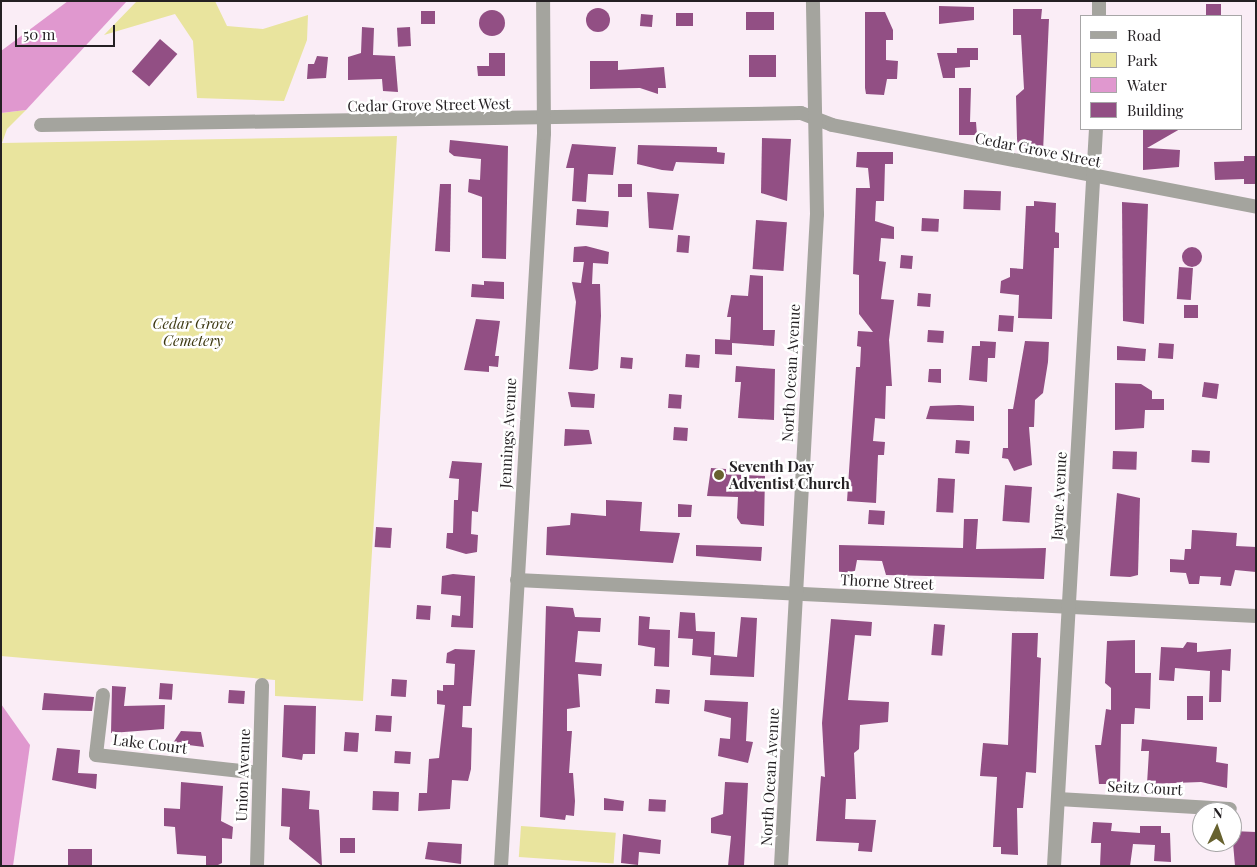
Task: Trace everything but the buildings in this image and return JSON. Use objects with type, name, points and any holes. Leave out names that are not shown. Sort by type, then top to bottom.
[{"type":"street","name":"Jennings Avenue","points":[[501,866],[544,118],[543,1]]},
{"type":"street","name":"North Ocean Avenue","points":[[781,866],[817,214],[813,1]]},
{"type":"street","points":[[1099,15],[1100,1]]},
{"type":"street","name":"Cedar Grove Street West","points":[[41,125],[801,113],[816,118]]},
{"type":"street","name":"Cedar Grove Street","points":[[816,118],[832,126],[1094,178],[1256,207]]},
{"type":"street","name":"Jayne Avenue","points":[[1054,866],[1096,130]]},
{"type":"street","name":"Thorne Street","points":[[517,580],[1256,616]]},
{"type":"street","name":"Union Avenue","points":[[257,866],[262,685]]},
{"type":"street","name":"Lake Court","points":[[103,695],[96,754],[259,773]]},
{"type":"street","name":"Seitz Court","points":[[1058,799],[1192,807]]},
{"type":"green space","points":[[137,1],[215,1],[227,26],[263,29],[308,15],[307,40],[284,101],[197,98],[193,41],[175,14],[104,35]]},
{"type":"green space","name":"Cedar Grove Cemetery","points":[[26,110],[7,129],[2,143],[397,136],[363,701],[275,696],[275,680],[1,656],[1,113]]},
{"type":"green space","points":[[521,826],[616,833],[614,864],[519,857]]},
{"type":"water","points":[[68,1],[127,1],[26,110],[1,113],[1,51]]},
{"type":"water","points":[[1,704],[30,745],[13,866],[1,866]]},
{"type":"place","name":"Seventh Day Adventist Church","points":[[719,475]]}]
